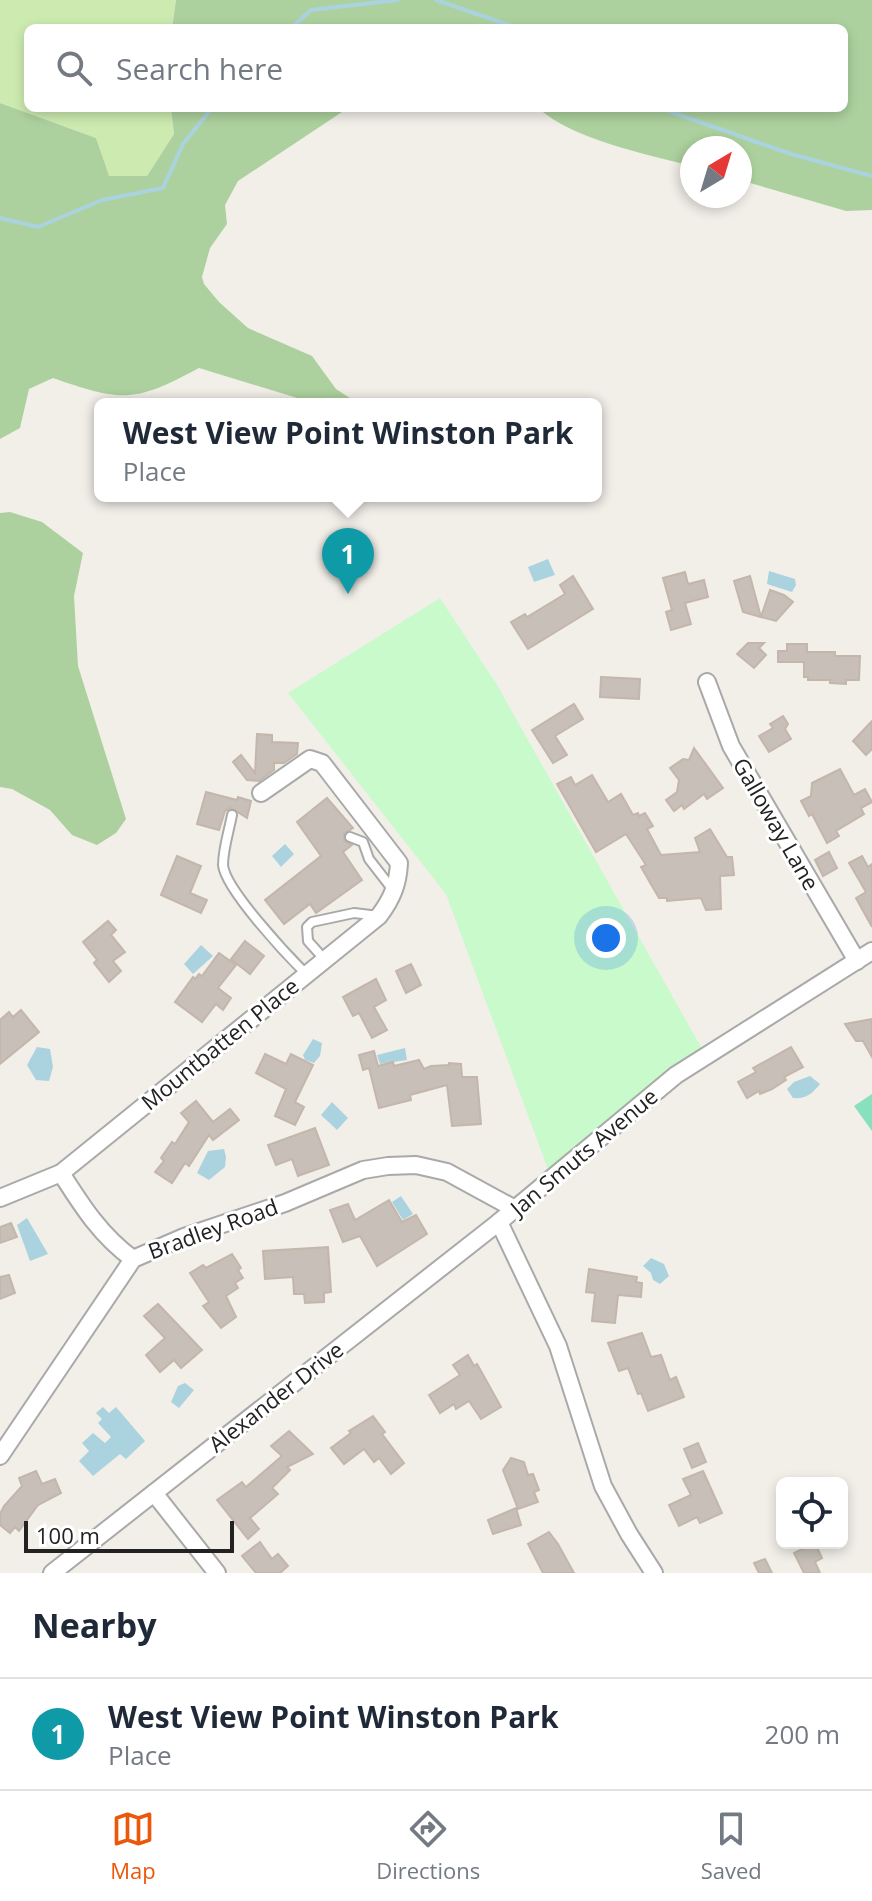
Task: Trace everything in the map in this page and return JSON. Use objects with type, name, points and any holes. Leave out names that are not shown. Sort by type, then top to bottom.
[{"type":"street","name":"Galloway Lane","points":[[707,682],[731,746],[857,961]]},
{"type":"street","points":[[261,793],[310,759],[322,763],[399,863],[394,891]]},
{"type":"street","name":"Mountbatten Place","points":[[0,1198],[61,1173],[379,916],[394,891]]},
{"type":"street","name":"Jan Smuts Avenue","points":[[654,1573],[603,1486],[558,1346],[499,1222],[676,1075],[872,951]]},
{"type":"street","name":"Bradley Road","points":[[0,1456],[133,1259],[184,1237],[285,1203],[363,1170],[388,1166],[416,1165],[447,1172],[515,1209]]},
{"type":"street","points":[[61,1173],[91,1220],[112,1244],[133,1259]]},
{"type":"street","name":"Alexander Drive","points":[[52,1573],[499,1222]]},
{"type":"street","points":[[154,1493],[217,1573]]},
{"type":"lane","points":[[232,815],[223,866],[228,881],[307,975]]},
{"type":"lane","points":[[350,837],[363,842],[369,859],[394,891]]},
{"type":"lane","points":[[326,960],[308,941],[307,927],[312,922],[354,913],[379,916]]},
{"type":"green space","points":[[0,0],[176,0],[173,24],[24,24],[24,112],[0,103]]},
{"type":"green space","points":[[176,0],[872,0],[872,210],[846,211],[752,184],[752,136],[680,136],[680,163],[590,137],[543,112],[848,112],[848,24],[173,24]]},
{"type":"green space","points":[[0,103],[96,138],[109,176],[147,176],[174,134],[171,112],[342,112],[238,181],[225,205],[227,224],[210,248],[202,277],[219,302],[248,328],[312,356],[336,389],[350,398],[297,398],[199,368],[158,388],[128,395],[112,395],[53,378],[29,389],[20,428],[0,439]]},
{"type":"green space","points":[[25,112],[171,112],[174,134],[147,176],[108,176],[96,138]]},
{"type":"green space","points":[[10,512],[42,522],[83,553],[74,596],[78,666],[126,819],[116,833],[97,845],[72,835],[50,810],[12,789],[0,787],[0,513]]},
{"type":"green space","points":[[440,598],[497,685],[706,1056],[552,1180],[446,894],[288,693]]},
{"type":"green space","points":[[872,1094],[872,1131],[854,1106]]},
{"type":"water","points":[[548,559],[555,575],[534,582],[528,567]]},
{"type":"water","points":[[769,571],[795,579],[792,592],[767,584]]},
{"type":"water","points":[[285,844],[294,854],[281,867],[272,856]]},
{"type":"water","points":[[201,945],[213,956],[193,974],[184,964]]},
{"type":"water","points":[[313,1039],[322,1043],[320,1056],[314,1063],[305,1060],[303,1055]]},
{"type":"water","points":[[37,1047],[50,1049],[53,1067],[49,1081],[36,1080],[27,1065]]},
{"type":"water","points":[[405,1048],[407,1060],[380,1064],[377,1055]]},
{"type":"water","points":[[810,1076],[820,1084],[808,1095],[793,1098],[787,1089],[794,1082]]},
{"type":"water","points":[[332,1102],[348,1118],[337,1130],[321,1115]]},
{"type":"water","points":[[224,1149],[225,1167],[209,1180],[197,1173],[208,1151]]},
{"type":"water","points":[[401,1196],[413,1214],[403,1220],[392,1202]]},
{"type":"water","points":[[27,1218],[48,1254],[30,1261],[17,1225]]},
{"type":"water","points":[[651,1258],[664,1264],[669,1276],[660,1284],[643,1266]]},
{"type":"water","points":[[185,1383],[194,1390],[179,1408],[171,1402],[178,1386]]},
{"type":"water","points":[[103,1407],[109,1413],[116,1407],[145,1441],[126,1459],[120,1454],[93,1476],[79,1461],[89,1451],[82,1443],[93,1433],[105,1443],[111,1437],[98,1423],[102,1419],[96,1413]]},
{"type":"building","points":[[685,572],[688,584],[704,580],[708,597],[685,603],[691,624],[671,630],[666,612],[672,610],[663,578]]},
{"type":"building","points":[[573,576],[593,609],[528,649],[511,622],[525,614],[527,617],[565,594],[560,585]]},
{"type":"building","points":[[750,576],[761,617],[743,612],[734,581]]},
{"type":"building","points":[[770,590],[793,602],[776,621],[761,617]]},
{"type":"building","points":[[748,643],[764,643],[759,648],[766,655],[754,668],[737,654]]},
{"type":"building","points":[[787,644],[807,644],[807,652],[860,656],[859,680],[846,680],[846,684],[808,680],[804,677],[804,662],[778,662],[778,651],[787,651]]},
{"type":"building","points":[[601,677],[640,679],[639,699],[600,697]]},
{"type":"building","points":[[574,704],[583,719],[555,736],[567,755],[553,763],[532,730]]},
{"type":"building","points":[[783,716],[791,739],[769,752],[759,736],[773,728],[770,724]]},
{"type":"building","points":[[872,721],[872,749],[866,755],[853,741]]},
{"type":"building","points":[[257,734],[272,735],[272,742],[298,743],[297,754],[284,763],[274,763],[274,770],[259,781],[247,780],[233,762],[241,755],[255,773]]},
{"type":"building","points":[[694,748],[723,788],[707,799],[704,794],[684,809],[682,805],[674,811],[666,800],[677,792],[679,780],[670,768],[683,759],[689,760]]},
{"type":"building","points":[[840,769],[854,795],[865,789],[872,802],[861,808],[864,814],[836,831],[839,836],[827,843],[812,814],[809,816],[801,801],[811,796],[812,783]]},
{"type":"building","points":[[592,775],[608,802],[621,794],[633,815],[645,813],[653,826],[647,829],[661,855],[700,852],[695,838],[710,829],[727,857],[732,857],[734,875],[720,876],[721,909],[706,910],[701,898],[667,901],[667,898],[659,898],[641,867],[646,865],[626,834],[596,852],[557,784],[571,777],[575,785]]},
{"type":"building","points":[[206,792],[251,801],[247,818],[231,808],[225,811],[219,830],[197,824]]},
{"type":"building","points":[[327,798],[353,828],[344,834],[344,841],[352,845],[343,852],[362,880],[316,913],[310,904],[284,924],[265,900],[321,856],[297,822]]},
{"type":"building","points":[[829,852],[837,868],[823,876],[815,860]]},
{"type":"building","points":[[177,856],[201,866],[190,893],[207,900],[201,913],[161,895]]},
{"type":"building","points":[[862,856],[868,867],[872,864],[872,927],[856,898],[866,892],[849,863]]},
{"type":"building","points":[[108,921],[116,930],[111,935],[125,952],[113,961],[121,971],[109,982],[83,942]]},
{"type":"building","points":[[245,941],[264,956],[250,974],[231,959]]},
{"type":"building","points":[[219,953],[236,965],[218,988],[231,998],[223,1010],[216,1004],[202,1022],[175,1002],[193,977],[202,976]]},
{"type":"building","points":[[411,964],[421,985],[406,993],[396,971]]},
{"type":"building","points":[[376,979],[386,1000],[374,1007],[387,1030],[372,1038],[359,1013],[353,1016],[343,997]]},
{"type":"building","points":[[21,1010],[39,1032],[0,1064],[0,1020],[9,1012],[13,1017]]},
{"type":"building","points":[[872,1019],[872,1057],[863,1041],[856,1041],[845,1024]]},
{"type":"building","points":[[791,1047],[803,1067],[784,1077],[786,1080],[772,1089],[760,1094],[759,1091],[747,1098],[738,1082],[756,1072],[753,1068]]},
{"type":"building","points":[[374,1051],[378,1066],[419,1060],[424,1069],[449,1063],[461,1064],[462,1077],[477,1077],[481,1124],[452,1126],[447,1085],[410,1095],[411,1100],[379,1108],[369,1068],[363,1070],[359,1055]]},
{"type":"building","points":[[265,1054],[286,1064],[291,1054],[313,1065],[295,1102],[304,1107],[295,1125],[275,1116],[286,1089],[256,1073]]},
{"type":"building","points":[[196,1101],[213,1122],[230,1109],[239,1120],[213,1140],[209,1135],[189,1166],[185,1163],[172,1183],[155,1172],[164,1161],[161,1158],[172,1142],[175,1144],[189,1122],[181,1113]]},
{"type":"building","points":[[315,1128],[329,1165],[298,1176],[292,1159],[276,1165],[268,1145]]},
{"type":"building","points":[[389,1200],[402,1222],[416,1215],[427,1234],[377,1266],[360,1236],[343,1242],[330,1210],[348,1204],[355,1220]]},
{"type":"building","points":[[11,1223],[17,1237],[0,1243],[0,1227]]},
{"type":"building","points":[[328,1247],[331,1292],[324,1293],[324,1302],[305,1303],[304,1294],[294,1294],[293,1277],[265,1279],[263,1251]]},
{"type":"building","points":[[232,1254],[243,1278],[235,1283],[238,1288],[226,1296],[236,1317],[221,1328],[203,1306],[209,1302],[190,1273]]},
{"type":"building","points":[[589,1269],[637,1277],[636,1282],[642,1283],[641,1297],[618,1295],[615,1323],[592,1321],[595,1293],[586,1292]]},
{"type":"building","points":[[9,1275],[15,1293],[0,1299],[0,1277]]},
{"type":"building","points":[[158,1304],[202,1350],[181,1368],[174,1360],[160,1372],[146,1355],[165,1338],[144,1316]]},
{"type":"building","points":[[642,1333],[651,1357],[661,1355],[670,1380],[676,1377],[684,1397],[648,1411],[628,1368],[619,1371],[608,1343]]},
{"type":"building","points":[[468,1355],[474,1366],[477,1364],[501,1407],[481,1419],[469,1401],[456,1409],[454,1404],[440,1413],[429,1395],[460,1375],[453,1365]]},
{"type":"building","points":[[373,1416],[404,1463],[391,1474],[379,1458],[374,1462],[364,1449],[344,1464],[331,1448],[351,1433],[349,1431]]},
{"type":"building","points":[[289,1431],[313,1454],[287,1467],[290,1470],[272,1488],[278,1494],[250,1518],[259,1529],[248,1539],[217,1500],[242,1482],[246,1487],[282,1456],[271,1446]]},
{"type":"building","points":[[698,1443],[706,1462],[692,1468],[684,1449]]},
{"type":"building","points":[[511,1458],[524,1462],[528,1475],[533,1474],[539,1490],[534,1492],[538,1502],[518,1509],[503,1470]]},
{"type":"building","points":[[36,1471],[42,1484],[55,1479],[61,1493],[38,1505],[19,1531],[15,1527],[10,1533],[0,1525],[0,1514],[22,1486],[19,1478]]},
{"type":"building","points":[[703,1471],[722,1513],[700,1523],[697,1517],[679,1526],[669,1505],[691,1495],[683,1479]]},
{"type":"building","points":[[516,1508],[521,1525],[493,1534],[488,1520]]},
{"type":"building","points":[[549,1532],[574,1573],[543,1573],[528,1544]]},
{"type":"building","points":[[260,1542],[272,1559],[278,1554],[288,1566],[280,1573],[256,1573],[242,1556]]},
{"type":"building","points":[[802,1549],[818,1549],[822,1558],[815,1562],[820,1573],[804,1573],[794,1553]]},
{"type":"building","points":[[765,1559],[772,1573],[759,1573],[754,1563]]},
{"type":"waterway","points":[[295,24],[311,10],[398,0]]},
{"type":"waterway","points":[[436,0],[506,24]]},
{"type":"waterway","points":[[0,218],[38,227],[102,200],[163,188],[183,144],[209,112]]},
{"type":"waterway","points":[[671,112],[791,154],[872,176]]},
{"type":"place","name":"West View Point Winston Park","points":[[348,594]]}]
